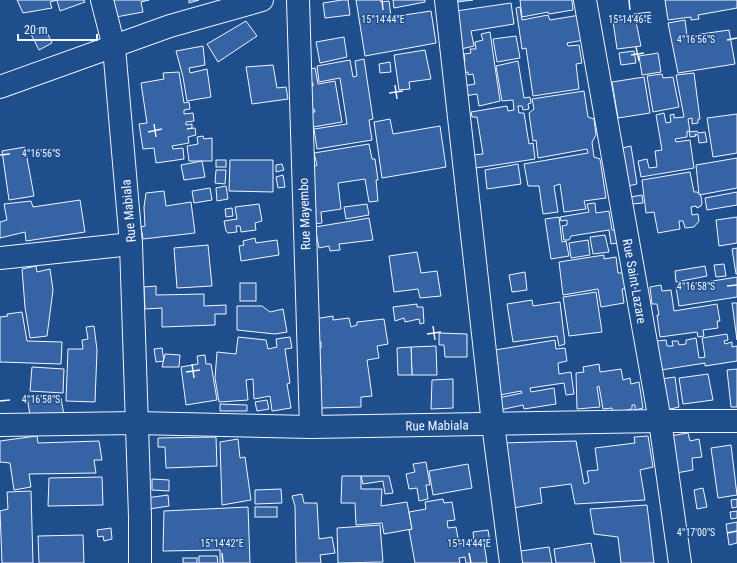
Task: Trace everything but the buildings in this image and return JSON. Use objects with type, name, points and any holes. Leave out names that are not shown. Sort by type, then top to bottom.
[{"type":"street","name":"Rue Mabiala","points":[[102,0],[114,47],[131,244],[140,517],[140,563]]},
{"type":"street","points":[[0,87],[170,26],[262,0]]},
{"type":"street","name":"Rue Mayembo","points":[[298,0],[310,427]]},
{"type":"street","points":[[446,0],[493,424],[511,563]]},
{"type":"street","name":"Rue Saint-Lazare","points":[[585,0],[660,421],[680,563]]},
{"type":"street","points":[[0,258],[131,244]]},
{"type":"street","name":"Rue Mabiala","points":[[0,425],[136,423],[310,427],[737,421]]}]
